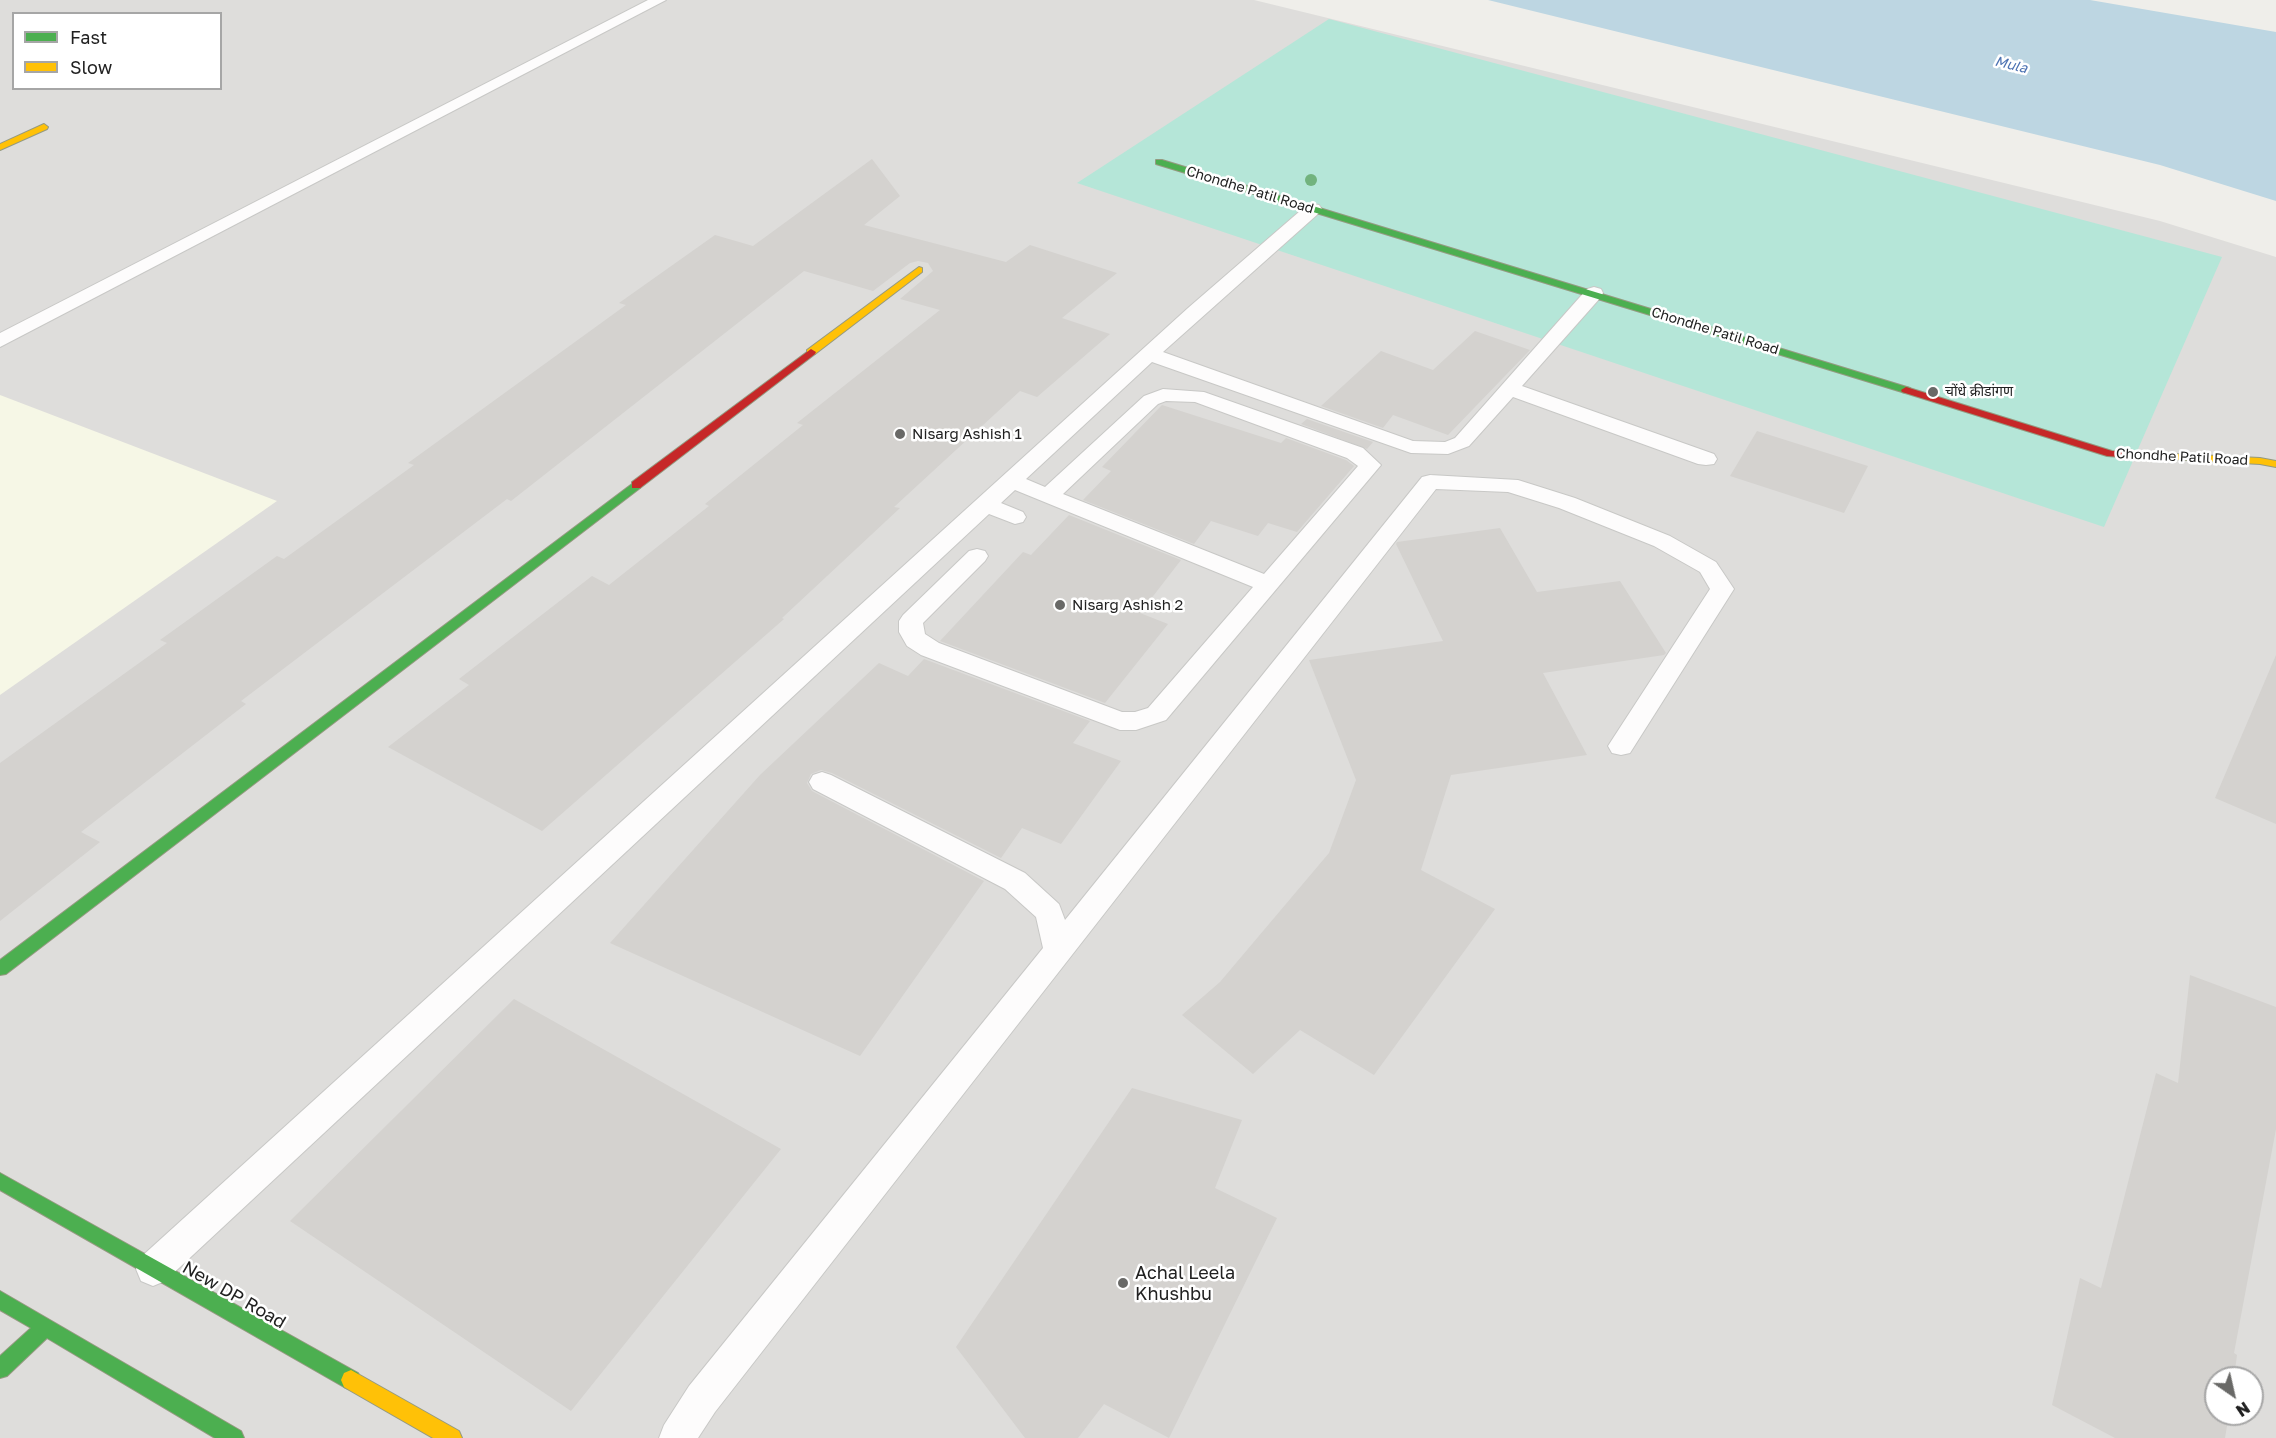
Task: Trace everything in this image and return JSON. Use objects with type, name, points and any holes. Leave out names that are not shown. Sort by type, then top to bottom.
[{"type":"street","points":[[0,147],[44,126]]},
{"type":"street","name":"Chondhe Patil Road","points":[[1159,162],[1594,293],[2111,454],[2260,461],[2276,464]]},
{"type":"street","points":[[0,969],[919,270]]},
{"type":"street","name":"New DP Road","points":[[0,1181],[452,1438]]},
{"type":"street","points":[[0,1300],[234,1438]]},
{"type":"street","points":[[0,1369],[46,1327]]},
{"type":"lane","points":[[0,341],[659,0]]},
{"type":"lane","points":[[153,1269],[1149,354],[1313,209]]},
{"type":"lane","points":[[1149,354],[1411,447],[1448,448],[1461,442],[1594,293]]},
{"type":"lane","points":[[1510,389],[1706,459]]},
{"type":"lane","points":[[977,556],[911,621],[911,632],[916,640],[930,649],[1120,721],[1136,721],[1157,714],[1370,465],[1364,458],[1197,396],[1163,395],[1151,400],[1048,496]]},
{"type":"lane","points":[[1011,481],[1269,585]]},
{"type":"lane","points":[[676,1438],[702,1399],[1430,483],[1510,484],[1567,503],[1662,541],[1708,567],[1722,589],[1622,746]]},
{"type":"lane","points":[[985,505],[1015,517]]},
{"type":"lane","points":[[822,782],[1015,881],[1049,912],[1058,952]]},
{"type":"shaded area","points":[[0,0],[1254,0],[2160,221],[2276,257],[2276,1438],[0,1438]]},
{"type":"shaded area","points":[[0,395],[277,501],[0,695]]},
{"type":"green space","name":"चोंधे क्रीडांगण","points":[[1329,19],[2222,257],[2104,527],[1077,183]]},
{"type":"water","name":"Mula","points":[[1488,0],[2090,0],[2276,32],[2276,201],[2160,165]]},
{"type":"building","points":[[872,159],[900,196],[864,225],[1006,262],[1030,245],[1117,273],[1062,318],[1110,334],[1037,397],[1020,391],[894,507],[900,508],[782,618],[784,619],[542,831],[388,747],[469,685],[459,679],[592,576],[609,585],[709,506],[705,504],[803,425],[797,423],[940,310],[900,299],[933,271],[928,263],[918,261],[910,263],[873,291],[804,271],[511,501],[507,499],[241,701],[246,704],[81,832],[100,842],[0,921],[0,763],[167,643],[160,640],[277,556],[284,559],[414,465],[408,463],[626,305],[619,303],[715,235],[753,246]]},
{"type":"building","points":[[1475,331],[1530,350],[1448,435],[1393,415],[1383,428],[1321,406],[1381,351],[1433,370]]},
{"type":"building","points":[[1162,405],[1281,443],[1286,438],[1346,460],[1354,466],[1297,532],[1268,523],[1258,536],[1211,521],[1194,544],[1083,500],[1111,471],[1102,467]]},
{"type":"building","points":[[1307,419],[1373,442],[1367,449],[1301,424]]},
{"type":"building","points":[[1757,431],[1868,466],[1844,513],[1730,476]]},
{"type":"building","name":"Nisarg Ashish 2","points":[[1069,515],[1181,560],[1140,613],[1168,624],[1105,703],[940,641],[1023,552],[1031,555]]},
{"type":"building","points":[[1500,528],[1537,592],[1620,581],[1666,653],[1543,673],[1587,755],[1451,775],[1421,870],[1495,909],[1374,1075],[1300,1030],[1253,1074],[1182,1015],[1220,982],[1329,853],[1356,780],[1309,660],[1443,641],[1397,542]]},
{"type":"building","points":[[2276,655],[2276,824],[2215,798]]},
{"type":"building","points":[[924,659],[1090,721],[1073,743],[1121,761],[1061,844],[1022,828],[1001,858],[832,773],[821,770],[811,774],[807,783],[812,791],[984,881],[860,1056],[610,943],[760,775],[879,663],[908,676]]},
{"type":"building","points":[[2190,975],[2276,1007],[2276,1129],[2234,1353],[2237,1355],[2236,1366],[2204,1366],[2204,1426],[2227,1426],[2225,1438],[2115,1438],[2052,1405],[2080,1278],[2101,1288],[2156,1073],[2178,1083]]},
{"type":"building","points":[[514,999],[781,1149],[571,1411],[290,1221]]},
{"type":"building","name":"Achal Leela Khushbu","points":[[1132,1088],[1242,1120],[1215,1188],[1277,1218],[1169,1438],[1104,1404],[1078,1438],[1025,1438],[956,1347]]},
{"type":"traffic: fast","points":[[1159,162],[1906,390]]},
{"type":"traffic: fast","points":[[0,969],[636,485]]},
{"type":"traffic: fast","points":[[0,1181],[351,1380]]},
{"type":"traffic: fast","points":[[0,1300],[234,1438]]},
{"type":"traffic: fast","points":[[0,1369],[46,1327]]},
{"type":"traffic: slow","points":[[0,147],[44,127]]},
{"type":"traffic: slow","points":[[811,352],[919,270]]},
{"type":"traffic: slow","points":[[2135,455],[2260,461],[2276,464]]},
{"type":"traffic: slow","points":[[351,1380],[452,1438]]},
{"type":"traffic: jam","points":[[636,485],[811,352]]},
{"type":"traffic: jam","points":[[1906,390],[2111,454],[2135,455]]},
{"type":"place","name":"चोंधे क्रीडांगण","points":[[1933,392]]},
{"type":"place","name":"Nisarg Ashish 1","points":[[900,434]]},
{"type":"place","name":"Nisarg Ashish 2","points":[[1060,605]]},
{"type":"place","name":"Achal Leela Khushbu","points":[[1123,1283]]}]
